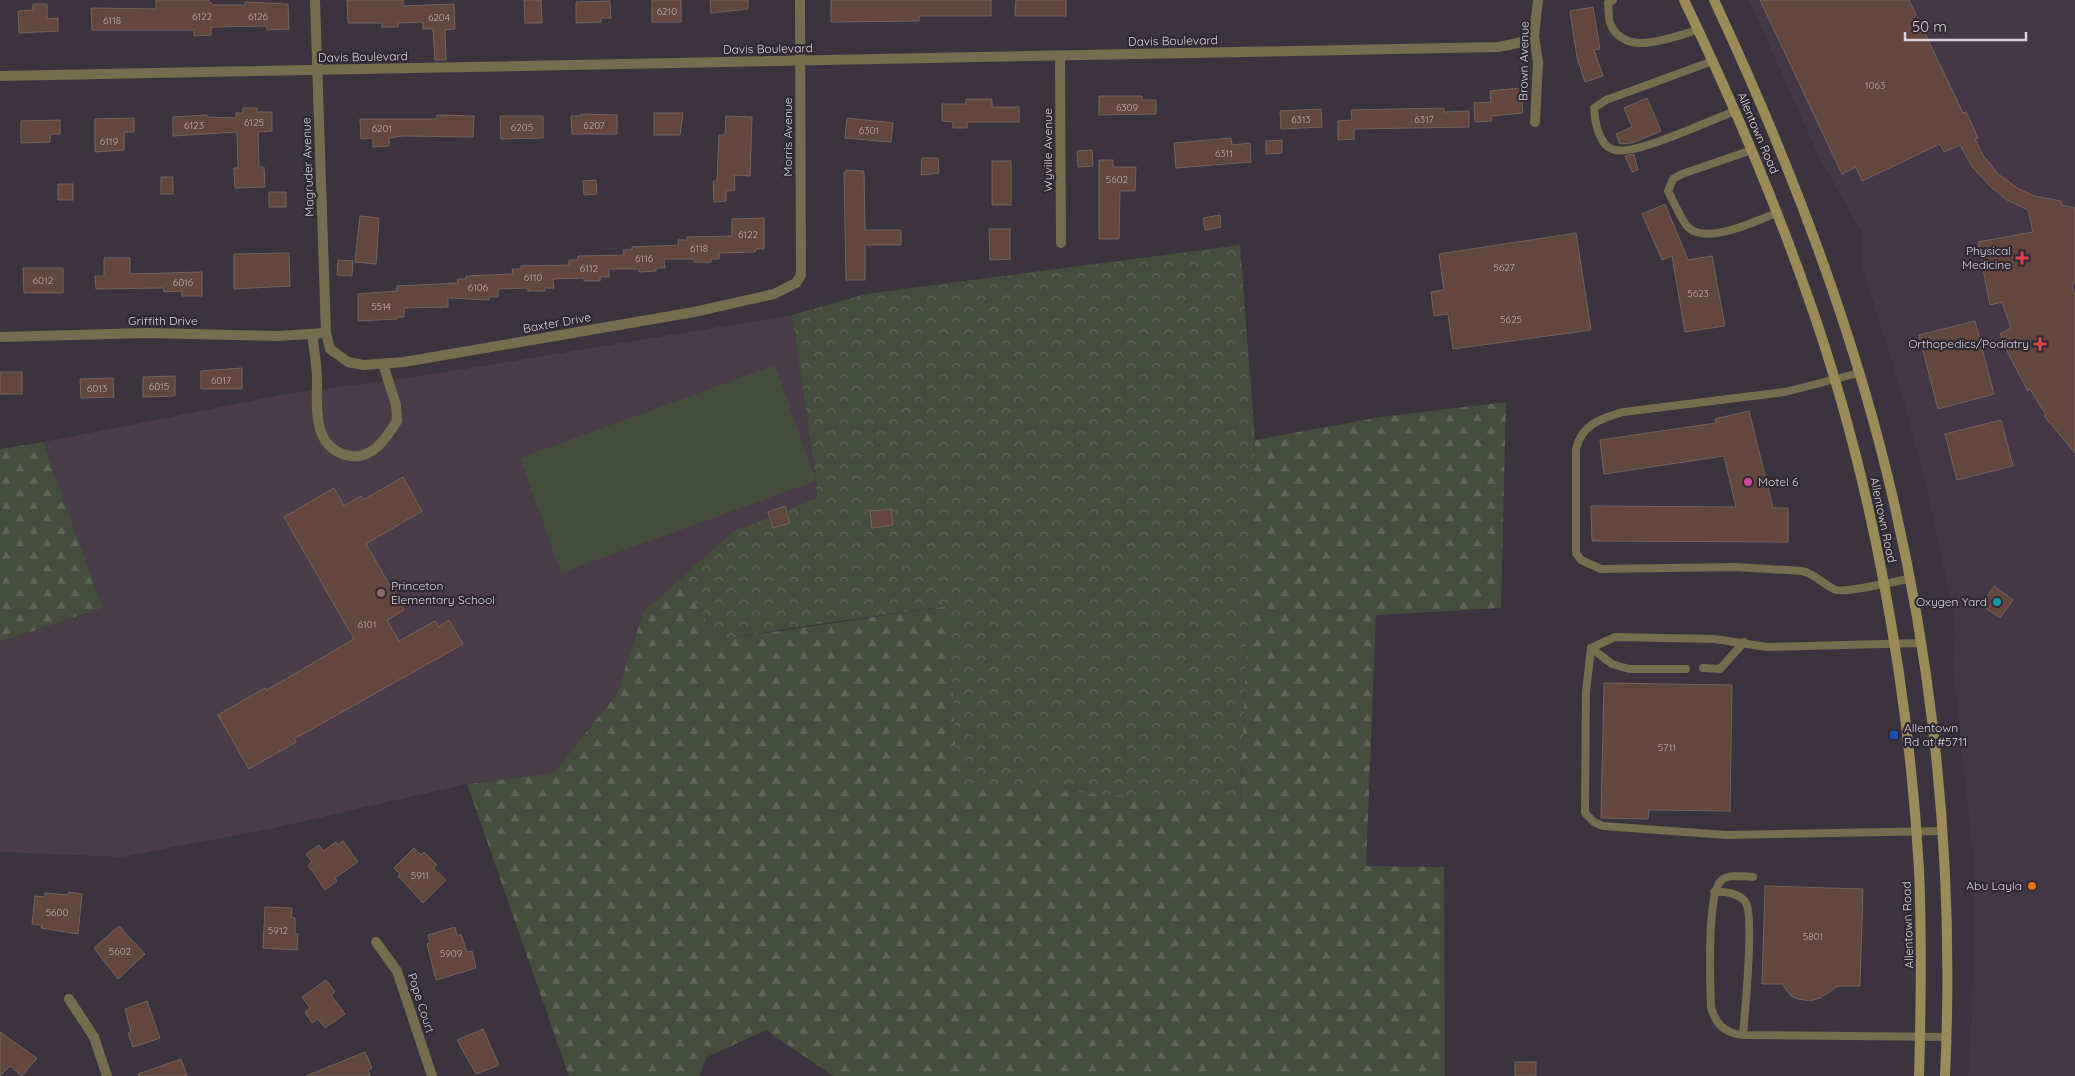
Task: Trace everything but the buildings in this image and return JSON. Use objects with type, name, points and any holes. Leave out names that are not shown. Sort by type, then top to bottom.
[{"type":"main road","name":"Allentown Road","points":[[1684,0],[1752,150],[1808,295],[1834,380],[1862,483],[1894,644],[1916,832],[1922,944],[1919,1076]]},
{"type":"main road","name":"Allentown Road","points":[[1714,0],[1781,153],[1860,373],[1876,432],[1909,578],[1934,738],[1942,831],[1948,922],[1945,1076]]},
{"type":"street","name":"Magruder Avenue","points":[[315,0],[326,333]]},
{"type":"street","name":"Morris Avenue","points":[[800,0],[801,275]]},
{"type":"street","name":"Brown Avenue","points":[[1535,122],[1538,62],[1534,36],[1538,0]]},
{"type":"street","name":"Davis Boulevard","points":[[0,76],[1498,47],[1518,43],[1534,36]]},
{"type":"street","name":"Wyville Avenue","points":[[1060,56],[1061,243]]},
{"type":"street","name":"Baxter Drive","points":[[326,333],[330,349],[348,362],[363,366],[384,364],[703,310],[774,294],[796,283],[801,275]]},
{"type":"street","name":"Griffith Drive","points":[[0,337],[147,333],[277,336],[326,333]]},
{"type":"street","points":[[312,334],[317,379],[315,409],[318,429],[329,445],[342,454],[358,457],[373,452],[397,421],[396,405],[384,364]]},
{"type":"street","name":"Pope Court","points":[[376,942],[397,971],[432,1076]]},
{"type":"street","points":[[69,999],[94,1037],[107,1076]]},
{"type":"lane","points":[[1613,0],[1608,3],[1610,23],[1624,40],[1642,44],[1698,30]]},
{"type":"lane","points":[[1712,62],[1606,100],[1594,108],[1595,124],[1606,146],[1616,150],[1646,146],[1735,111]]},
{"type":"lane","points":[[1752,150],[1682,174],[1673,179],[1668,191],[1688,228],[1698,233],[1719,234],[1777,213]]},
{"type":"lane","points":[[1860,373],[1785,392],[1623,412],[1598,420],[1588,426],[1578,439],[1576,449],[1576,553],[1581,560],[1601,570],[1735,567],[1802,571],[1812,573],[1827,586],[1838,591],[1909,578]]},
{"type":"lane","points":[[1591,648],[1616,637],[1715,639],[1767,647],[1920,643]]},
{"type":"lane","points":[[1703,668],[1720,668],[1744,642]]},
{"type":"lane","points":[[1591,648],[1612,664],[1628,669],[1686,668]]},
{"type":"lane","points":[[1591,648],[1586,692],[1584,813],[1594,822],[1603,826],[1726,835],[1942,831]]},
{"type":"lane","points":[[1752,877],[1728,877],[1720,880],[1714,892],[1711,935],[1711,1007],[1714,1018],[1724,1030],[1744,1035],[1946,1037]]},
{"type":"lane","points":[[1714,892],[1737,895],[1746,903],[1749,922],[1744,1035]]},
{"type":"shaded area","points":[[1749,0],[2075,0],[2075,1076],[1968,1076],[1972,1018],[1974,864],[1953,666],[1956,633],[1951,600],[1926,485],[1901,391],[1862,266],[1862,233],[1819,157]]},
{"type":"shaded area","name":"Princeton Elementary School","points":[[792,315],[817,498],[732,532],[643,612],[617,694],[553,773],[467,784],[274,828],[122,857],[0,852],[0,642],[103,608],[43,442],[286,394],[428,375]]},
{"type":"green space","points":[[1240,245],[1255,440],[1240,805],[957,783],[949,606],[717,640],[682,577],[732,532],[817,498],[792,315],[866,294]]},
{"type":"green space","points":[[775,365],[816,481],[561,573],[520,458]]},
{"type":"green space","points":[[1506,402],[1501,608],[1376,615],[1366,866],[1444,867],[1445,1076],[833,1076],[766,1030],[707,1057],[699,1076],[569,1076],[467,784],[553,773],[617,694],[643,612],[682,577],[717,640],[949,606],[1240,805],[1255,440],[1381,417]]},
{"type":"green space","points":[[43,442],[103,608],[0,642],[0,449]]},
{"type":"place","name":"Physical Medicine","points":[[2022,258]]},
{"type":"place","name":"Orthopedics/Podiatry","points":[[2040,344]]},
{"type":"place","name":"Motel 6","points":[[1748,482]]},
{"type":"place","name":"Princeton Elementary School","points":[[381,593]]},
{"type":"place","name":"Oxygen Yard","points":[[1997,602]]},
{"type":"place","name":"Allentown Rd at #5711","points":[[1894,735]]},
{"type":"place","name":"Abu Layla","points":[[2032,886]]}]
